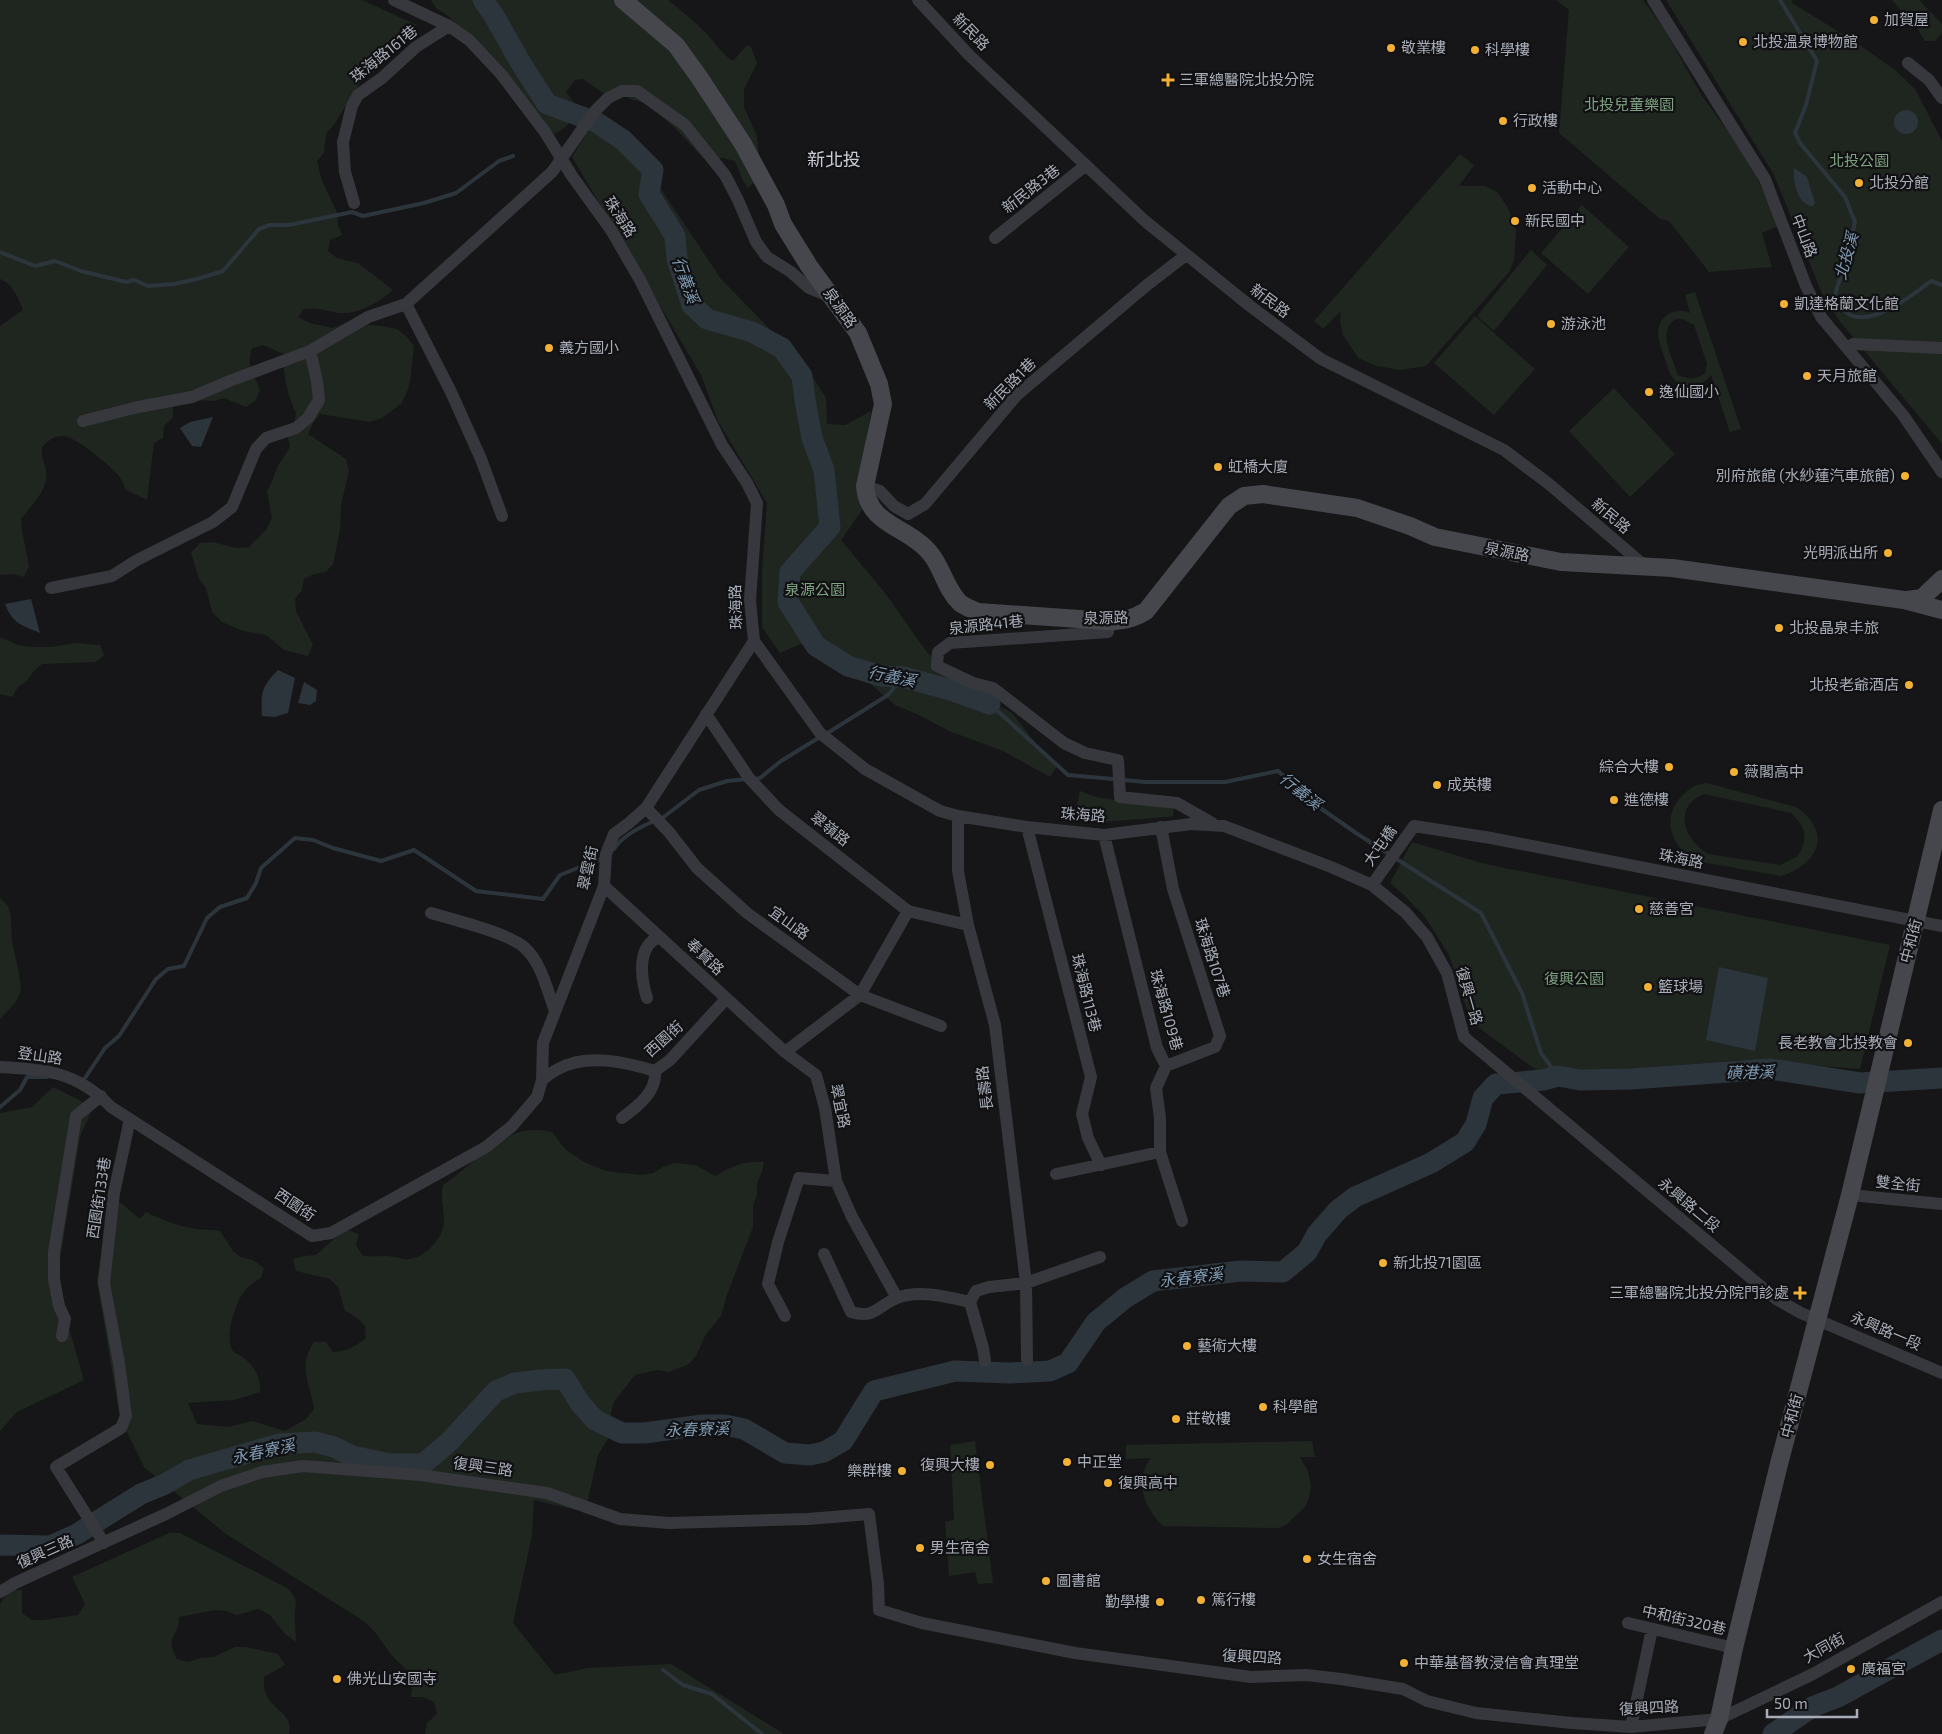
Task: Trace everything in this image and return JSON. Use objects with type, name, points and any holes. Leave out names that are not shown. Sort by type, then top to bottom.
[{"type":"street","name":"珠海路","points":[[394,0],[449,26],[469,40],[500,74],[545,132],[611,230],[640,280],[722,445],[747,483],[757,503],[750,600],[754,641],[820,733],[865,769],[940,812],[1027,827],[1104,835],[1161,827],[1214,825],[1253,836],[1372,885]]},
{"type":"street","name":"泉源路","points":[[623,0],[676,44],[743,144],[776,205],[784,224],[810,266],[858,333],[878,384],[883,404],[865,486],[866,498],[881,519],[894,525],[922,544],[937,563],[954,595],[966,607],[978,612],[1122,621],[1134,618],[1146,611],[1229,506],[1237,499],[1263,494],[1357,508],[1410,526],[1435,537],[1561,562],[1682,569],[1904,600],[1942,610]]},
{"type":"street","name":"新民路","points":[[918,0],[969,55],[1145,221],[1250,306],[1321,359],[1504,450],[1549,484],[1646,567]]},
{"type":"street","name":"中山路","points":[[1653,0],[1765,179],[1806,286],[1821,316],[1903,415],[1942,472]]},
{"type":"street","name":"珠海路161巷","points":[[354,203],[345,172],[343,142],[352,106],[358,95],[382,78],[416,47],[449,26]]},
{"type":"street","points":[[1908,63],[1929,80],[1942,98]]},
{"type":"street","points":[[83,421],[138,406],[192,398],[232,380],[310,351],[368,318],[406,304],[552,172],[595,111],[608,98],[622,91],[637,91],[685,125],[725,175],[756,242],[767,257],[790,272],[809,288],[833,298]]},
{"type":"street","name":"新民路3巷","points":[[995,238],[1086,165]]},
{"type":"street","name":"新民路1巷","points":[[865,486],[880,491],[894,506],[908,514],[925,504],[1017,395],[1147,285],[1186,255]]},
{"type":"street","points":[[406,304],[451,392],[481,459],[502,516]]},
{"type":"street","points":[[1853,344],[1942,348]]},
{"type":"street","points":[[52,588],[112,576],[137,560],[213,522],[232,507],[256,449],[266,438],[296,428],[308,418],[319,400],[318,381],[310,351]]},
{"type":"street","points":[[1904,600],[1922,598],[1942,580]]},
{"type":"street","name":"泉源路41巷","points":[[1108,620],[1108,632],[971,640],[950,643],[938,652],[937,666],[974,683],[993,688],[1064,743],[1085,752],[1118,760],[1120,797],[1177,803],[1214,825]]},
{"type":"street","name":"翠雲街","points":[[542,1080],[543,1043],[604,886],[606,854],[614,834],[646,808],[754,641]]},
{"type":"street","name":"翠嶺路","points":[[706,714],[749,778],[779,810],[908,911],[968,924]]},
{"type":"street","name":"宜山路","points":[[646,808],[669,832],[697,868],[747,913],[860,995],[941,1026]]},
{"type":"street","name":"中和街","points":[[1716,1727],[1734,1648],[1850,1195],[1878,1070],[1916,922],[1942,810]]},
{"type":"street","name":"長壽路","points":[[958,816],[958,871],[968,924],[995,1025],[1026,1283],[1027,1360]]},
{"type":"street","name":"珠海路","points":[[1414,826],[1490,838],[1942,926]]},
{"type":"street","name":"大屯橋","points":[[1372,885],[1414,826]]},
{"type":"street","name":"珠海路113巷","points":[[1027,827],[1091,1077],[1082,1114],[1088,1138],[1101,1165]]},
{"type":"street","name":"珠海路107巷","points":[[1161,827],[1173,889],[1220,1036],[1215,1047],[1166,1066]]},
{"type":"street","name":"珠海路109巷","points":[[1104,835],[1157,1048],[1166,1066],[1156,1088],[1160,1118],[1160,1152],[1182,1221]]},
{"type":"street","name":"復興一路","points":[[1372,885],[1405,912],[1426,937],[1447,973],[1464,1037],[1546,1107]]},
{"type":"street","name":"奉賢路","points":[[604,886],[785,1052]]},
{"type":"street","points":[[785,1052],[860,995],[908,911]]},
{"type":"street","points":[[431,912],[513,940],[525,948],[540,969],[555,1011]]},
{"type":"street","points":[[647,998],[641,981],[644,951],[648,944],[660,937]]},
{"type":"street","name":"西園街","points":[[101,1096],[111,1107],[130,1120],[312,1236],[331,1233],[486,1147],[512,1126],[538,1097],[542,1080],[558,1069],[576,1062],[618,1061],[655,1071],[670,1060],[726,999]]},
{"type":"street","name":"翠宜路","points":[[785,1052],[816,1076],[825,1108],[836,1181],[852,1217],[897,1298]]},
{"type":"street","name":"登山路","points":[[0,1067],[37,1069],[66,1075],[101,1096]]},
{"type":"street","points":[[622,1118],[638,1106],[650,1091],[656,1080],[655,1071]]},
{"type":"street","points":[[62,1336],[65,1319],[59,1306],[54,1279],[54,1252],[76,1116],[101,1096]]},
{"type":"street","name":"永興路二段","points":[[1546,1107],[1776,1299],[1817,1319]]},
{"type":"street","name":"西園街133巷","points":[[104,1543],[56,1467],[121,1428],[125,1423],[126,1408],[104,1283],[114,1193],[130,1120]]},
{"type":"street","points":[[1056,1174],[1160,1152]]},
{"type":"street","points":[[785,1316],[768,1284],[778,1242],[799,1178],[836,1181]]},
{"type":"street","name":"雙全街","points":[[1850,1195],[1942,1204]]},
{"type":"street","points":[[824,1254],[851,1312],[864,1316],[883,1308],[897,1298],[914,1295],[937,1295],[970,1302]]},
{"type":"street","points":[[984,1361],[983,1348],[970,1302],[976,1291],[989,1287],[1026,1283],[1100,1257]]},
{"type":"street","name":"永興路一段","points":[[1817,1319],[1942,1373]]},
{"type":"street","name":"復興三路","points":[[0,1592],[15,1583],[166,1514],[221,1486],[262,1472],[303,1466],[420,1475],[547,1493],[620,1520],[669,1523],[808,1519],[869,1514]]},
{"type":"street","name":"復興四路","points":[[869,1514],[878,1584],[879,1610],[922,1623],[1075,1653],[1251,1677],[1306,1675],[1341,1679],[1402,1689],[1426,1701],[1476,1713],[1607,1730],[1631,1727],[1716,1727]]},
{"type":"street","name":"大同街","points":[[1716,1727],[1942,1602]]},
{"type":"street","name":"中和街320巷","points":[[1628,1623],[1734,1648]]},
{"type":"street","points":[[1631,1727],[1652,1629]]},
{"type":"green space","points":[[0,0],[362,0],[417,25],[409,33],[398,38],[373,61],[370,71],[361,80],[334,125],[327,132],[324,153],[317,161],[322,181],[337,212],[338,225],[342,235],[330,240],[328,251],[337,258],[358,263],[393,290],[375,303],[354,312],[339,313],[318,309],[304,309],[298,317],[310,323],[332,328],[345,323],[397,329],[414,346],[410,382],[401,404],[382,418],[370,422],[320,414],[308,434],[346,459],[349,471],[341,505],[340,530],[333,564],[326,572],[314,574],[304,579],[302,590],[295,599],[296,611],[313,645],[308,656],[284,650],[266,635],[243,631],[222,622],[212,612],[206,588],[199,579],[191,553],[200,543],[213,542],[236,548],[249,547],[266,530],[272,518],[267,491],[277,468],[290,446],[287,435],[294,424],[296,413],[286,384],[284,354],[263,345],[252,348],[250,355],[250,365],[260,390],[256,400],[246,407],[224,398],[213,401],[195,400],[173,407],[173,417],[164,426],[163,438],[154,443],[147,500],[126,490],[115,471],[75,440],[59,436],[46,443],[42,447],[42,457],[46,470],[45,484],[39,496],[21,519],[29,566],[24,577],[13,574],[0,575],[0,326],[23,310],[12,288],[0,279]]},
{"type":"green space","points":[[431,0],[668,0],[697,24],[725,55],[733,61],[747,45],[751,47],[757,63],[744,89],[744,107],[757,136],[759,159],[757,180],[748,188],[735,161],[723,158],[703,158],[675,128],[646,103],[633,100],[616,91],[604,94],[583,79],[575,80],[566,92],[578,108],[576,113],[565,127],[554,134],[471,37],[436,8]]},
{"type":"green space","name":"北投兒童樂園","points":[[1556,0],[1643,0],[1664,29],[1702,96],[1735,141],[1758,180],[1778,226],[1762,233],[1772,267],[1709,272],[1669,221],[1660,219],[1559,133],[1569,10]]},
{"type":"green space","name":"北投公園","points":[[1666,0],[1792,0],[1792,3],[1854,41],[1895,70],[1915,89],[1942,141],[1942,444],[1841,323],[1823,296],[1774,175]]},
{"type":"green space","points":[[1892,0],[1919,0],[1942,24],[1942,33],[1935,41],[1925,41],[1917,28]]},
{"type":"green space","name":"泉源公園","points":[[598,116],[648,157],[655,180],[721,279],[806,366],[826,398],[827,424],[845,425],[871,411],[858,491],[864,507],[841,540],[885,593],[926,651],[962,686],[1012,713],[1038,746],[1058,765],[1050,777],[1003,751],[949,731],[895,705],[842,660],[803,643],[780,653],[762,627],[762,569],[767,503],[718,421],[701,375],[572,157]]},
{"type":"green space","points":[[1460,154],[1474,165],[1459,186],[1485,186],[1497,192],[1509,210],[1516,231],[1514,260],[1510,271],[1426,366],[1400,370],[1377,366],[1358,358],[1343,335],[1340,322],[1341,311],[1323,329],[1314,321]]},
{"type":"green space","points":[[1582,205],[1629,247],[1588,294],[1541,253]]},
{"type":"green space","points":[[1531,250],[1547,265],[1494,331],[1477,316]]},
{"type":"green space","points":[[1695,292],[1741,429],[1730,432],[1711,375],[1698,386],[1688,388],[1678,383],[1668,370],[1659,339],[1659,327],[1664,317],[1668,314],[1679,311],[1690,313],[1685,295]],"holes":[[[1676,319],[1682,319],[1694,325],[1707,364],[1705,373],[1699,377],[1686,378],[1678,375],[1670,353],[1667,330]]]},
{"type":"green space","points":[[1475,316],[1535,369],[1494,415],[1434,363]]},
{"type":"green space","points":[[1614,388],[1675,454],[1630,497],[1569,431]]},
{"type":"green space","points":[[0,637],[18,645],[29,647],[51,647],[75,643],[100,645],[104,655],[96,662],[42,664],[27,681],[18,687],[12,697],[0,694]]},
{"type":"green space","points":[[1707,783],[1796,807],[1808,817],[1815,827],[1818,837],[1817,846],[1812,855],[1805,864],[1781,876],[1695,861],[1675,841],[1670,824],[1671,815],[1674,807],[1683,795],[1699,784]],"holes":[[[1704,794],[1791,813],[1803,829],[1803,844],[1798,856],[1780,865],[1708,854],[1693,840],[1685,823],[1688,807],[1694,800]]]},
{"type":"green space","points":[[1080,791],[1096,797],[1174,809],[1173,816],[1101,822],[1073,821]]},
{"type":"green space","name":"復興公園","points":[[1412,842],[1485,864],[1890,945],[1860,1069],[1742,1060],[1616,1070],[1547,1078],[1471,1022],[1449,955],[1425,917],[1390,883]]},
{"type":"green space","points":[[0,898],[8,906],[11,917],[12,941],[21,990],[16,1002],[0,1019]]},
{"type":"green space","points":[[53,1087],[93,1107],[80,1137],[56,1284],[84,1380],[17,1412],[0,1431],[0,1113],[32,1107]]},
{"type":"green space","points":[[540,1130],[552,1132],[565,1149],[584,1162],[606,1171],[642,1175],[653,1173],[674,1163],[696,1165],[715,1176],[738,1165],[750,1162],[764,1162],[757,1183],[757,1195],[753,1205],[753,1227],[721,1316],[706,1334],[696,1356],[689,1364],[669,1372],[658,1370],[635,1375],[614,1402],[611,1412],[609,1437],[598,1455],[585,1512],[534,1500],[532,1535],[513,1623],[555,1675],[587,1668],[671,1664],[784,1734],[425,1734],[427,1723],[437,1714],[434,1702],[423,1697],[411,1697],[413,1676],[392,1656],[375,1632],[365,1622],[226,1534],[144,1467],[120,1418],[97,1281],[110,1194],[140,1219],[146,1212],[183,1226],[220,1231],[233,1251],[240,1257],[253,1260],[264,1268],[261,1278],[249,1286],[240,1298],[231,1322],[230,1331],[231,1347],[234,1352],[244,1358],[254,1369],[258,1377],[260,1392],[234,1400],[188,1403],[197,1424],[228,1427],[252,1421],[285,1431],[306,1419],[314,1409],[305,1367],[306,1359],[314,1342],[326,1342],[333,1352],[351,1348],[366,1338],[365,1326],[356,1317],[345,1311],[338,1287],[330,1279],[296,1271],[293,1259],[316,1255],[335,1238],[348,1230],[359,1234],[356,1245],[363,1256],[389,1256],[410,1259],[422,1254],[433,1245],[441,1233],[444,1215],[443,1185],[498,1142],[523,1131]]},
{"type":"green space","points":[[975,1441],[993,1583],[978,1584],[975,1572],[949,1576],[945,1522],[954,1520],[950,1445]]},
{"type":"green space","points":[[1312,1441],[1315,1457],[1300,1457],[1308,1471],[1311,1486],[1309,1498],[1304,1508],[1287,1524],[1279,1528],[1163,1526],[1151,1511],[1143,1494],[1143,1475],[1151,1458],[1126,1459],[1126,1445]]},
{"type":"green space","points":[[169,1533],[180,1533],[287,1588],[292,1593],[296,1600],[296,1642],[285,1634],[270,1615],[258,1609],[237,1615],[215,1610],[179,1617],[172,1641],[173,1651],[177,1659],[189,1662],[200,1658],[213,1657],[235,1647],[246,1647],[278,1654],[285,1665],[264,1677],[264,1688],[272,1704],[287,1719],[290,1726],[289,1734],[0,1734],[0,1604],[10,1590],[22,1590],[22,1613],[32,1620],[78,1615],[85,1604],[72,1577]]},
{"type":"shaded area","points":[[1906,110],[1914,114],[1918,122],[1914,130],[1906,134],[1898,130],[1894,122],[1898,114]]},
{"type":"shaded area","points":[[1794,168],[1807,177],[1815,203],[1813,206],[1803,201],[1797,192]]},
{"type":"shaded area","points":[[213,417],[201,447],[192,446],[180,428],[190,422]]},
{"type":"shaded area","points":[[31,599],[40,633],[18,623],[11,616],[5,604]]},
{"type":"shaded area","points":[[278,670],[295,678],[288,713],[274,717],[262,716],[263,691],[268,681]]},
{"type":"shaded area","points":[[304,682],[317,690],[316,701],[310,705],[298,703]]},
{"type":"shaded area","points":[[1719,967],[1768,978],[1755,1051],[1706,1040]]},
{"type":"waterway","name":"行義溪","points":[[483,0],[547,104],[596,122],[623,140],[653,170],[649,194],[675,236],[677,259],[692,305],[707,319],[752,332],[782,348],[802,376],[812,438],[824,470],[830,527],[790,572],[788,602],[816,646],[848,666],[881,676],[903,677],[951,690],[990,704]]},
{"type":"waterway","name":"北投溪","points":[[1780,0],[1817,61],[1806,105],[1795,133],[1800,143],[1845,197],[1855,222],[1834,298],[1847,313],[1856,317],[1867,317],[1891,308],[1931,281],[1942,285]]},
{"type":"waterway","name":"行義溪","points":[[590,127],[596,122]]},
{"type":"waterway","points":[[0,252],[35,266],[55,261],[81,271],[126,282],[134,280],[148,286],[174,284],[223,271],[259,229],[270,225],[289,225],[352,212],[363,216],[424,203],[456,193],[499,161],[513,156]]},
{"type":"waterway","points":[[826,734],[888,695],[903,677]]},
{"type":"waterway","name":"行義溪","points":[[990,704],[1068,775],[1146,782],[1225,782],[1278,771],[1316,805],[1356,833],[1481,913],[1522,993],[1541,1053],[1558,1076]]},
{"type":"waterway","points":[[755,779],[760,778],[781,761],[820,737]]},
{"type":"waterway","points":[[661,819],[699,790],[727,781],[748,779]]},
{"type":"waterway","points":[[614,849],[626,836],[654,821]]},
{"type":"waterway","points":[[85,1078],[105,1048],[119,1036],[156,979],[168,969],[184,966],[207,918],[220,907],[247,898],[256,883],[261,868],[295,838],[313,840],[333,848],[381,861],[414,850],[476,891],[543,899],[560,875],[603,858]]},
{"type":"waterway","name":"永春寮溪","points":[[0,1545],[50,1546],[77,1534],[141,1494],[165,1484],[189,1470],[279,1444],[315,1442],[334,1447],[352,1456],[391,1464],[423,1464],[449,1442],[496,1391],[515,1383],[540,1380],[565,1379],[580,1403],[595,1420],[622,1433],[644,1433],[703,1425],[725,1425],[744,1429],[785,1453],[810,1455],[824,1452],[843,1441],[874,1391],[955,1371],[1010,1373],[1050,1371],[1068,1363],[1096,1322],[1125,1298],[1153,1281],[1241,1271],[1283,1272],[1307,1252],[1317,1234],[1338,1210],[1355,1197],[1431,1163],[1465,1142],[1476,1124],[1483,1098],[1496,1084],[1543,1080],[1558,1076],[1580,1080],[1631,1079],[1770,1069],[1860,1083],[1942,1078]]},
{"type":"waterway","points":[[0,1107],[20,1090],[27,1077],[47,1077]]},
{"type":"waterway","points":[[1773,1734],[1812,1707],[1838,1697],[1942,1640]]},
{"type":"waterway","points":[[663,1670],[683,1685],[712,1694],[762,1734]]},
{"type":"place","name":"加賀屋","points":[[1874,20]]},
{"type":"place","name":"北投溫泉博物館","points":[[1743,42]]},
{"type":"place","name":"敬業樓","points":[[1391,48]]},
{"type":"place","name":"科學樓","points":[[1475,50]]},
{"type":"place","name":"三軍總醫院北投分院","points":[[1168,80]]},
{"type":"place","name":"行政樓","points":[[1503,121]]},
{"type":"place","name":"北投分館","points":[[1859,183]]},
{"type":"place","name":"活動中心","points":[[1532,188]]},
{"type":"place","name":"新民國中","points":[[1515,221]]},
{"type":"place","name":"凱達格蘭文化館","points":[[1784,304]]},
{"type":"place","name":"游泳池","points":[[1551,324]]},
{"type":"place","name":"義方國小","points":[[549,348]]},
{"type":"place","name":"天月旅館","points":[[1807,376]]},
{"type":"place","name":"逸仙國小","points":[[1649,392]]},
{"type":"place","name":"虹橋大廈","points":[[1218,467]]},
{"type":"place","name":"別府旅館 (水紗蓮汽車旅館)","points":[[1905,476]]},
{"type":"place","name":"光明派出所","points":[[1888,553]]},
{"type":"place","name":"北投晶泉丰旅","points":[[1779,628]]},
{"type":"place","name":"北投老爺酒店","points":[[1909,685]]},
{"type":"place","name":"綜合大樓","points":[[1669,767]]},
{"type":"place","name":"薇閣高中","points":[[1734,772]]},
{"type":"place","name":"成英樓","points":[[1437,785]]},
{"type":"place","name":"進德樓","points":[[1614,800]]},
{"type":"place","name":"慈善宮","points":[[1639,909]]},
{"type":"place","name":"籃球場","points":[[1648,987]]},
{"type":"place","name":"長老教會北投教會","points":[[1908,1043]]},
{"type":"place","name":"新北投71園區","points":[[1383,1263]]},
{"type":"place","name":"三軍總醫院北投分院門診處","points":[[1800,1293]]},
{"type":"place","name":"藝術大樓","points":[[1187,1346]]},
{"type":"place","name":"科學館","points":[[1263,1407]]},
{"type":"place","name":"莊敬樓","points":[[1176,1419]]},
{"type":"place","name":"中正堂","points":[[1067,1462]]},
{"type":"place","name":"復興大樓","points":[[990,1465]]},
{"type":"place","name":"樂群樓","points":[[902,1471]]},
{"type":"place","name":"復興高中","points":[[1108,1483]]},
{"type":"place","name":"男生宿舍","points":[[920,1548]]},
{"type":"place","name":"女生宿舍","points":[[1307,1559]]},
{"type":"place","name":"圖書館","points":[[1046,1581]]},
{"type":"place","name":"篤行樓","points":[[1201,1600]]},
{"type":"place","name":"勤學樓","points":[[1160,1602]]},
{"type":"place","name":"中華基督教浸信會真理堂","points":[[1404,1663]]},
{"type":"place","name":"廣福宮","points":[[1851,1669]]},
{"type":"place","name":"佛光山安國寺","points":[[337,1679]]},
{"type":"district","name":"新北投","points":[[834,160]]},
{"type":"water label","name":"磺港溪","points":[[1750,1072]]}]
